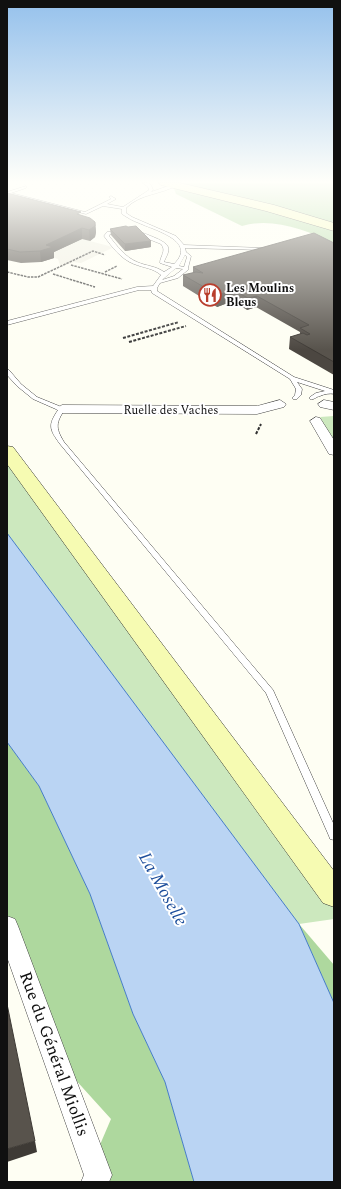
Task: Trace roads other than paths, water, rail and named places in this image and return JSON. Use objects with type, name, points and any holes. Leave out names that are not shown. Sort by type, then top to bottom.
[{"type":"main road","points":[[7,451],[334,894]]},
{"type":"street","name":"Ruelle des Vaches","points":[[62,409],[257,410],[280,404]]},
{"type":"street","points":[[316,421],[334,451]]},
{"type":"street","name":"Rue du Général Miollis","points":[[7,926],[98,1175],[95,1182]]},
{"type":"lane","points":[[110,238],[130,260],[142,265],[170,270],[186,270]]},
{"type":"lane","points":[[155,238],[166,247],[162,262],[176,265],[186,270]]},
{"type":"lane","points":[[7,323],[139,288],[154,288],[164,275],[180,261],[183,252],[182,246],[176,238]]},
{"type":"lane","points":[[182,246],[248,250],[259,250],[270,247]]},
{"type":"lane","points":[[160,282],[178,277],[186,270],[189,256],[183,252]]},
{"type":"lane","points":[[156,267],[164,275]]},
{"type":"lane","points":[[154,288],[154,292],[292,378],[334,392]]},
{"type":"lane","points":[[7,371],[19,385],[35,398],[62,409],[53,423],[53,431],[270,692],[334,836]]},
{"type":"lane","points":[[292,378],[299,389],[298,395],[295,398]]},
{"type":"lane","points":[[312,398],[325,392],[334,392]]},
{"type":"water","name":"La Moselle","points":[[7,533],[299,924],[334,1003],[334,1182],[194,1182],[165,1082],[133,1014],[90,894],[39,786],[7,742]]},
{"type":"place","name":"Les Moulins Bleus","points":[[210,295]]}]
